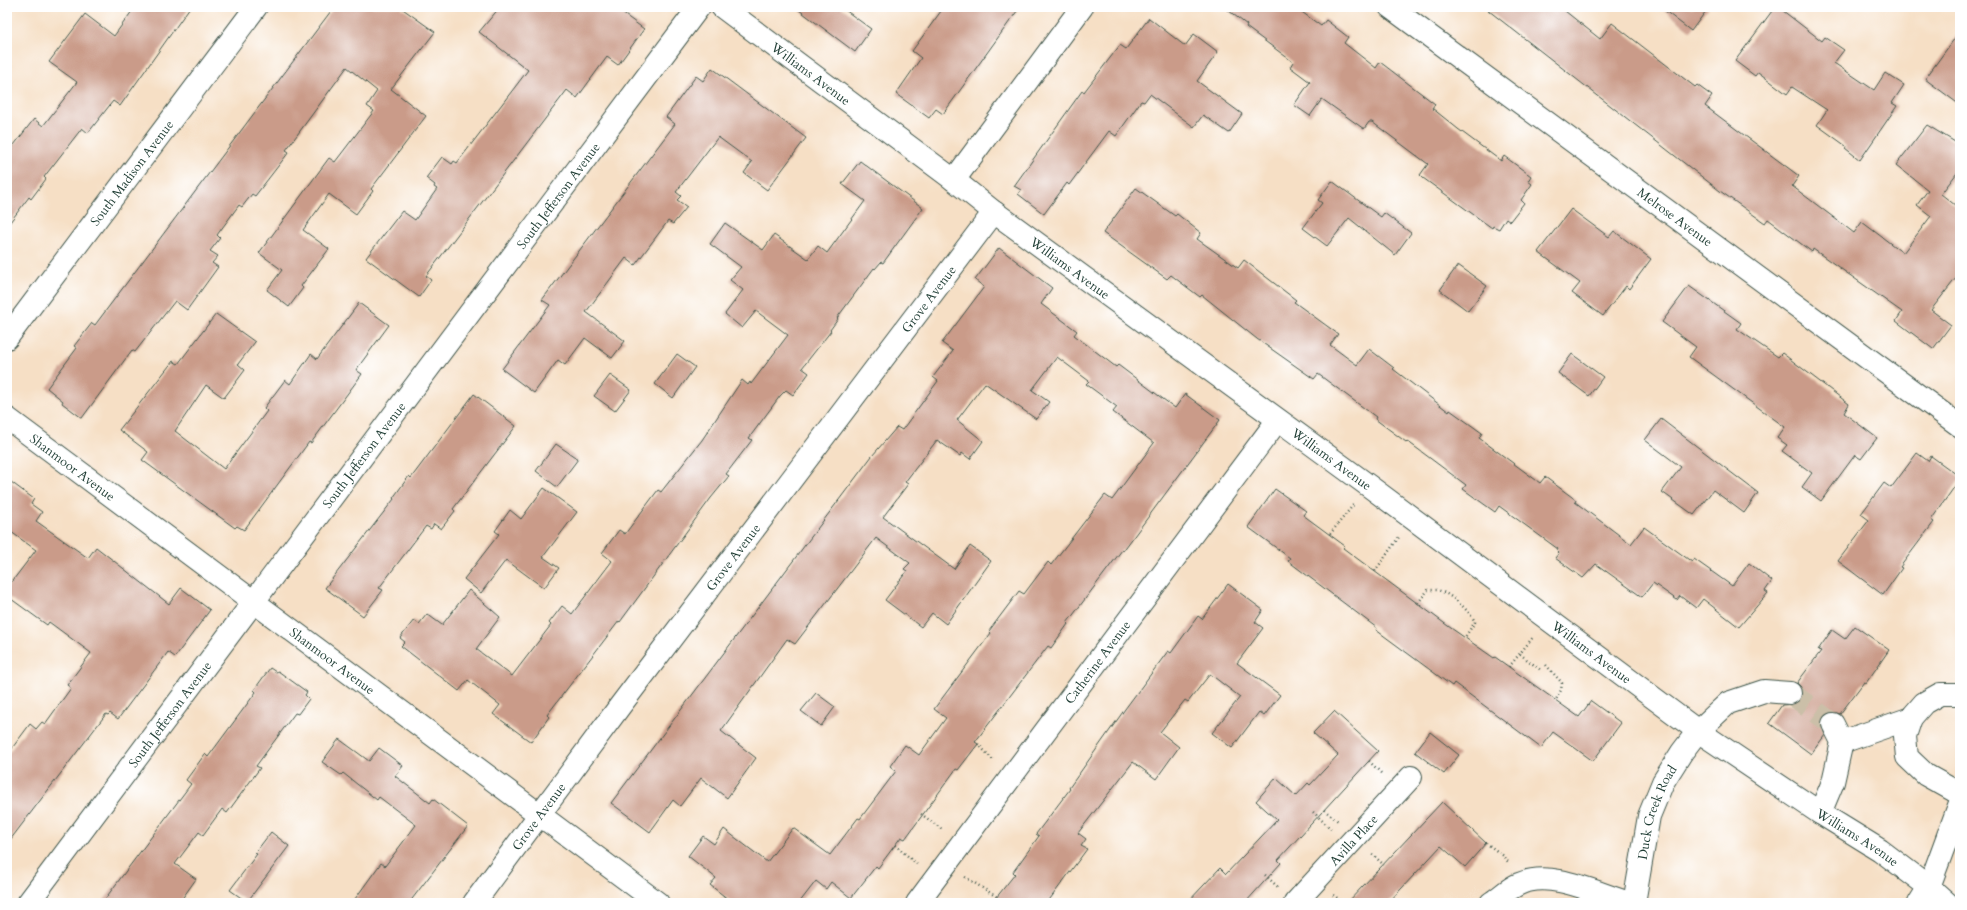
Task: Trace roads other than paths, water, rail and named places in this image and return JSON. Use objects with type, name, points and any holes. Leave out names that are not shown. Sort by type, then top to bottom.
[{"type":"street","name":"South Madison Avenue","points":[[7,338],[256,7]]},
{"type":"street","name":"South Jefferson Avenue","points":[[28,903],[699,7]]},
{"type":"street","name":"Williams Avenue","points":[[722,7],[954,180],[994,212],[1277,421],[1368,486],[1698,731],[1820,813],[1880,850],[1924,895],[1947,903]]},
{"type":"street","points":[[954,180],[1082,7]]},
{"type":"street","name":"Melrose Avenue","points":[[1390,7],[1960,426]]},
{"type":"street","name":"Grove Avenue","points":[[474,903],[994,212]]},
{"type":"street","name":"Shanmoor Avenue","points":[[7,418],[658,903]]},
{"type":"street","name":"Catherine Avenue","points":[[917,903],[1277,421]]},
{"type":"street","name":"Duck Creek Road","points":[[1634,903],[1649,816],[1663,782],[1682,752],[1698,731],[1728,703],[1764,691],[1790,693]]},
{"type":"street","points":[[1960,694],[1940,694],[1924,703],[1911,718],[1905,736],[1907,757],[1926,775],[1960,794]]},
{"type":"street","points":[[1820,813],[1833,782],[1838,733],[1911,718]]},
{"type":"street","name":"Avilla Place","points":[[1295,903],[1411,777]]},
{"type":"street","points":[[1924,895],[1960,803]]},
{"type":"street","points":[[1491,903],[1519,884],[1541,878],[1573,884],[1630,903]]},
{"type":"tunnel","points":[[1790,693],[1833,724]]}]
